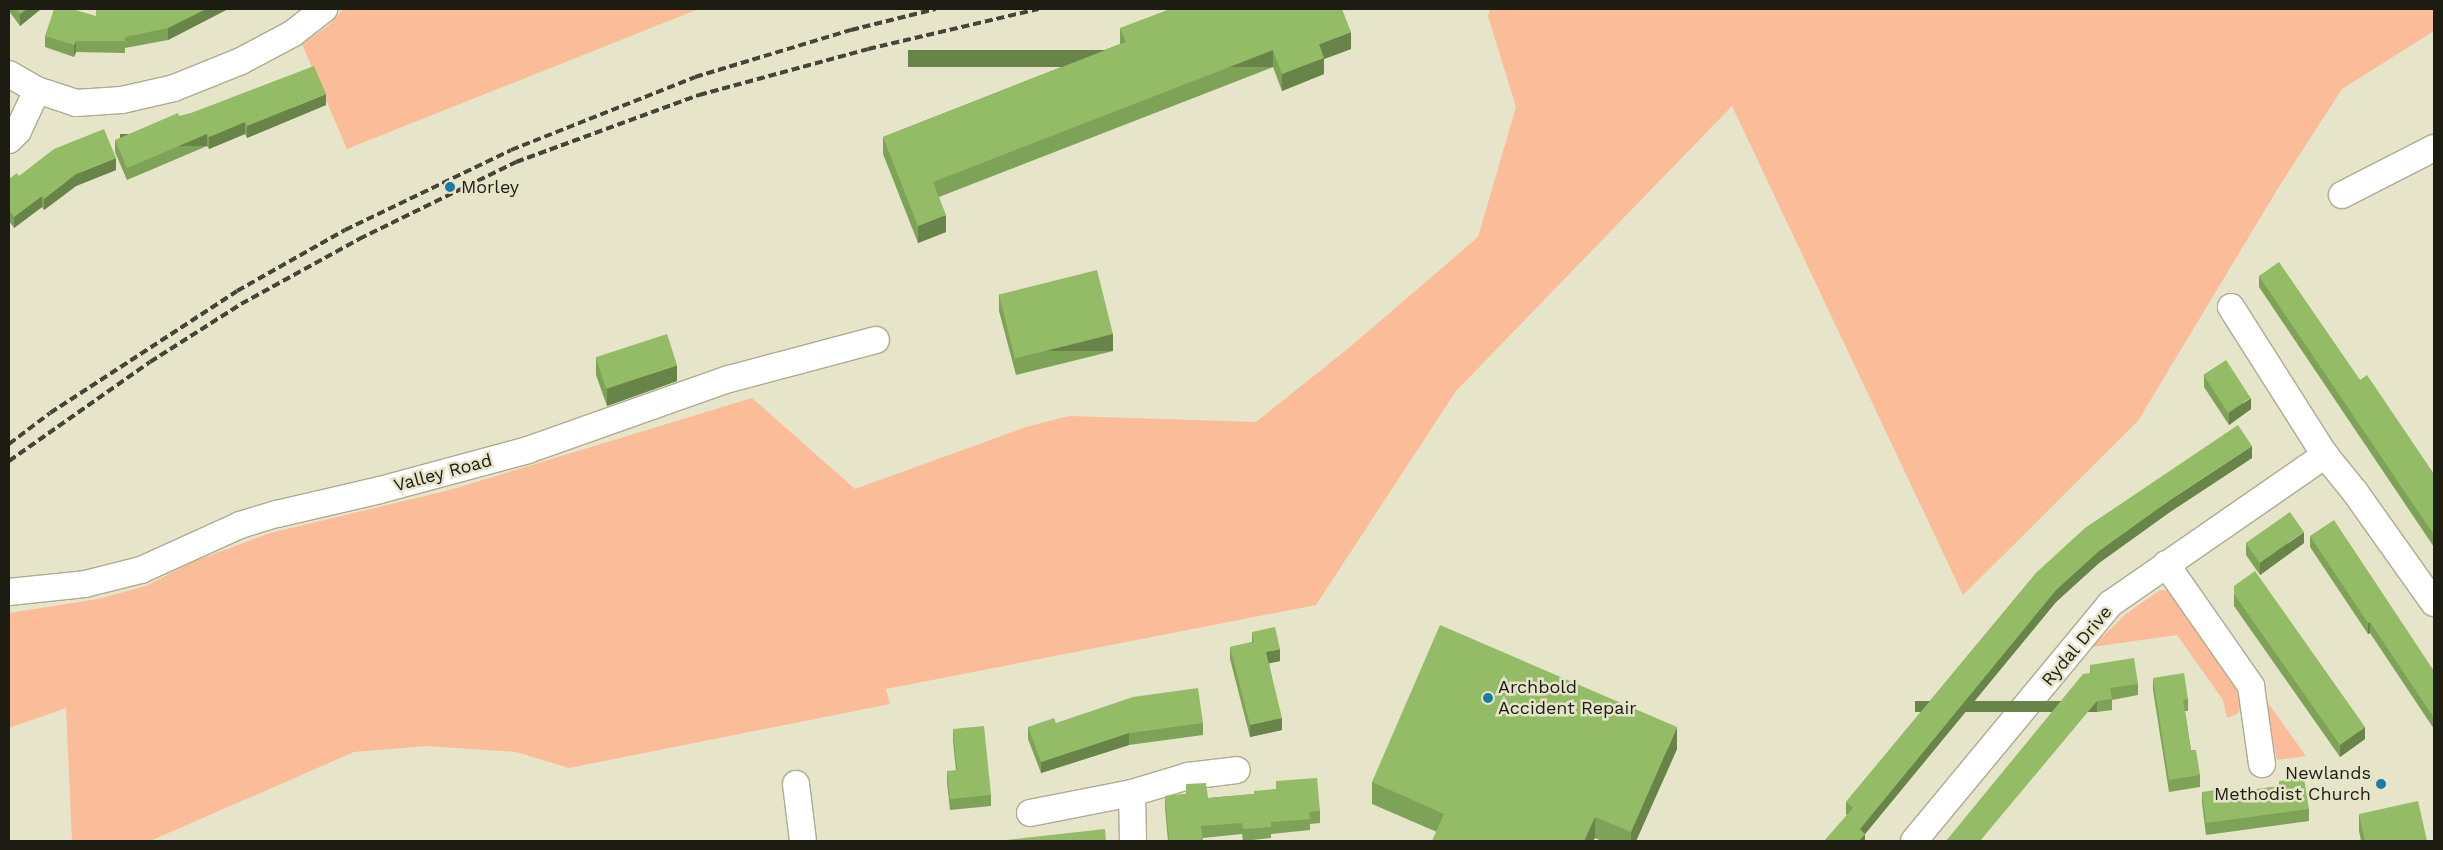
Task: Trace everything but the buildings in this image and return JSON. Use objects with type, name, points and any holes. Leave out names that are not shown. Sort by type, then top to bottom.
[{"type":"street","points":[[9,74],[37,90],[76,102],[122,100],[174,88],[241,61],[292,34],[324,9]]},
{"type":"street","points":[[9,140],[18,132],[37,90]]},
{"type":"street","points":[[2342,195],[2434,148]]},
{"type":"street","points":[[2230,307],[2325,455],[2355,492],[2434,603]]},
{"type":"street","name":"Valley Road","points":[[9,592],[85,584],[141,570],[250,522],[528,450],[729,379],[876,340]]},
{"type":"street","name":"Rydal Drive","points":[[1914,841],[2110,604],[2325,455]]},
{"type":"street","points":[[2166,564],[2251,686],[2262,764]]},
{"type":"street","points":[[1030,813],[1132,793],[1188,776],[1237,770]]},
{"type":"street","points":[[796,784],[803,841]]},
{"type":"street","points":[[1132,793],[1133,841]]},
{"type":"shaded area","points":[[343,9],[696,10],[347,149],[302,44],[329,25]]},
{"type":"shaded area","points":[[1490,9],[2434,9],[2434,31],[2342,89],[2280,185],[2138,421],[1963,595],[1732,106],[1456,391],[1316,605],[886,689],[890,704],[569,768],[516,752],[425,746],[354,752],[150,841],[72,841],[66,708],[9,728],[9,613],[98,599],[146,586],[192,562],[270,533],[450,490],[752,398],[855,489],[1026,427],[1069,416],[1256,422],[1350,347],[1478,237],[1516,107],[1488,16]]},
{"type":"shaded area","points":[[2160,590],[2168,590],[2174,594],[2241,693],[2241,709],[2237,714],[2227,718],[2223,700],[2177,635],[2092,647],[2126,614]]},
{"type":"shaded area","points":[[2263,696],[2306,756],[2277,760]]},
{"type":"railway","points":[[9,444],[50,413],[237,291],[345,230],[511,150],[695,77],[851,30],[935,9]]},
{"type":"railway","points":[[9,461],[150,362],[241,304],[359,239],[516,162],[699,95],[868,49],[1038,9]]},
{"type":"place","name":"Morley","points":[[450,187]]},
{"type":"place","name":"Archbold Accident Repair","points":[[1488,698]]},
{"type":"place","name":"Newlands Methodist Church","points":[[2381,784]]}]
